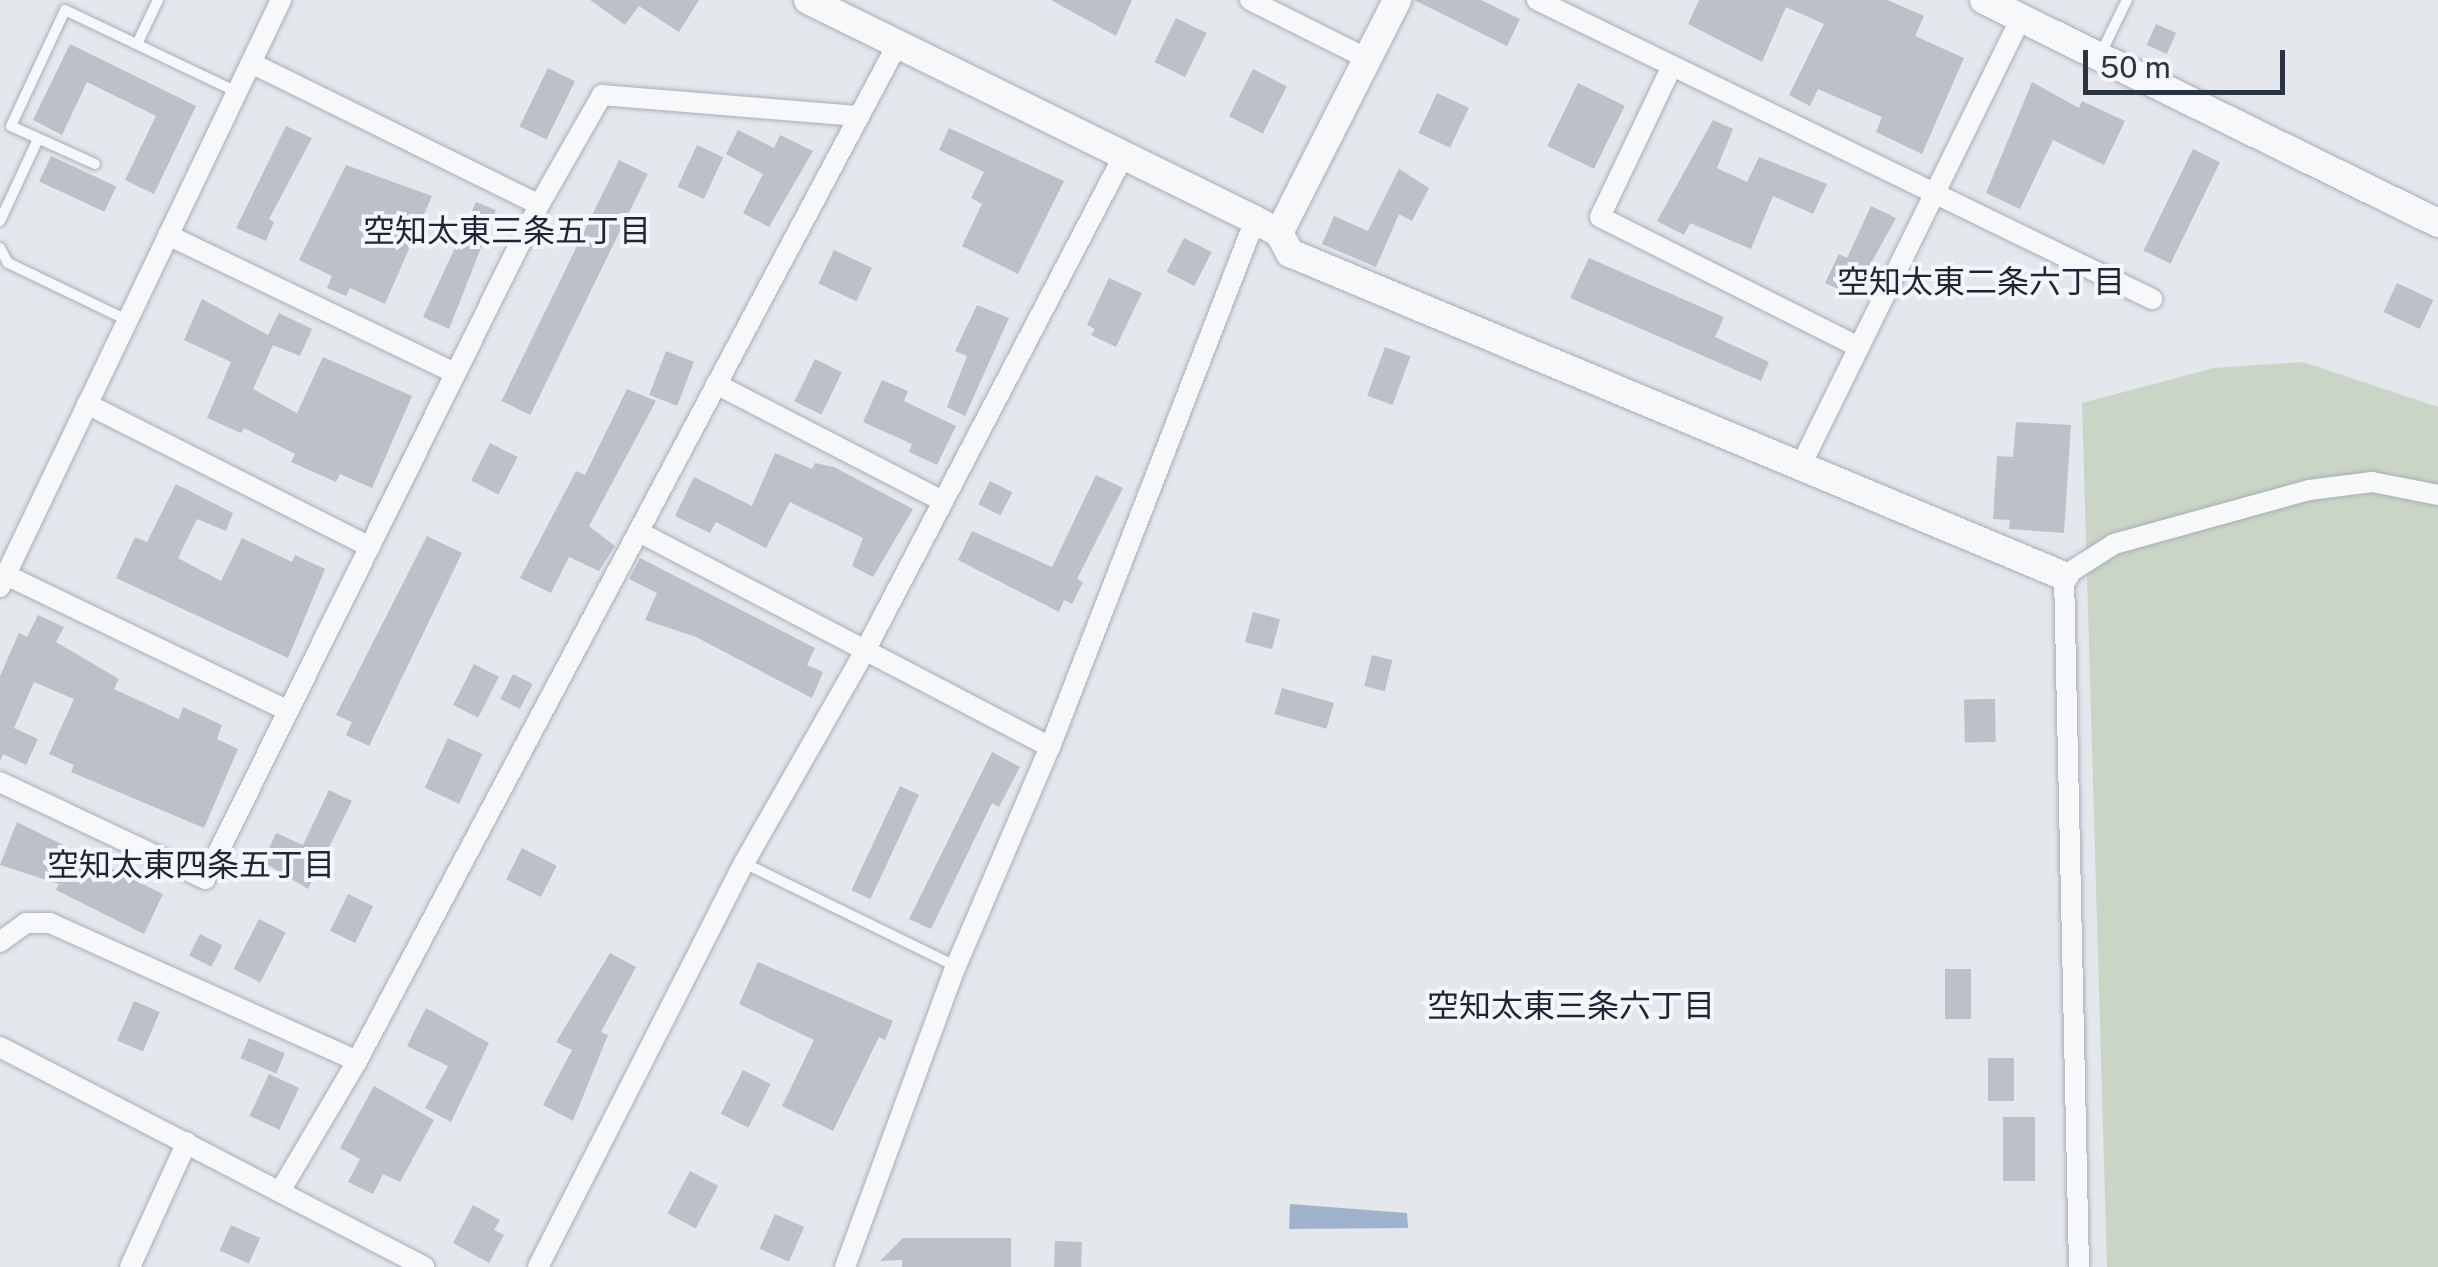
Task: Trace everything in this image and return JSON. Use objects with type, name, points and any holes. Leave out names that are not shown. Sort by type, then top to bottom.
[{"type":"street","points":[[281,0],[3,581],[288,711]]},
{"type":"street","points":[[808,0],[1267,226],[1290,254],[2064,576]]},
{"type":"street","points":[[1250,0],[1368,59]]},
{"type":"street","points":[[845,1267],[956,966],[1267,226],[1368,59],[1397,0]]},
{"type":"street","points":[[1537,0],[2152,300]]},
{"type":"street","points":[[1984,0],[2438,223]]},
{"type":"street","points":[[1800,465],[2021,18]]},
{"type":"street","points":[[282,1188],[357,1061],[898,43]]},
{"type":"street","points":[[251,62],[539,206]]},
{"type":"street","points":[[1672,66],[1600,217],[1859,347]]},
{"type":"street","points":[[0,782],[205,879],[539,206],[602,96],[859,116]]},
{"type":"street","points":[[538,1267],[744,864],[865,651],[1124,156]]},
{"type":"street","points":[[168,235],[456,373]]},
{"type":"street","points":[[716,384],[944,501]]},
{"type":"street","points":[[88,404],[370,546]]},
{"type":"street","points":[[2064,576],[2114,544],[2309,490],[2372,482],[2438,495]]},
{"type":"street","points":[[639,532],[1050,747]]},
{"type":"street","points":[[2064,576],[2079,1267]]},
{"type":"street","points":[[0,942],[26,923],[50,922],[357,1061]]},
{"type":"street","points":[[0,1046],[282,1188],[424,1267]]},
{"type":"street","points":[[130,1267],[187,1142]]},
{"type":"lane","points":[[136,44],[158,0]]},
{"type":"lane","points":[[2099,56],[2127,0]]},
{"type":"lane","points":[[95,164],[11,126],[65,10],[236,92]]},
{"type":"lane","points":[[0,222],[38,139]]},
{"type":"lane","points":[[0,248],[8,263],[127,320]]},
{"type":"lane","points":[[744,864],[956,966]]},
{"type":"green space","points":[[2303,362],[2438,407],[2438,1267],[2107,1267],[2082,403],[2214,368]]},
{"type":"water","points":[[1290,1204],[1407,1213],[1408,1228],[1289,1229]]},
{"type":"building","points":[[590,0],[699,0],[679,32],[639,6],[625,25]]},
{"type":"building","points":[[1051,0],[1132,0],[1116,36]]},
{"type":"building","points":[[1414,0],[1481,0],[1520,19],[1507,46]]},
{"type":"building","points":[[1699,0],[1887,0],[1924,16],[1915,36],[1964,58],[1922,154],[1876,132],[1882,117],[1818,89],[1810,106],[1789,95],[1824,24],[1786,7],[1762,62],[1688,24]]},
{"type":"building","points":[[1176,18],[1207,33],[1185,77],[1155,62]]},
{"type":"building","points":[[2156,24],[2176,33],[2167,54],[2147,45]]},
{"type":"building","points":[[70,44],[196,106],[154,194],[125,180],[156,116],[87,82],[62,135],[33,120]]},
{"type":"building","points":[[548,68],[575,81],[546,140],[520,126]]},
{"type":"building","points":[[1253,69],[1287,86],[1263,133],[1229,116]]},
{"type":"building","points":[[2032,82],[2079,108],[2082,101],[2125,121],[2104,165],[2053,140],[2020,209],[1986,193]]},
{"type":"building","points":[[1578,83],[1625,106],[1594,169],[1547,146]]},
{"type":"building","points":[[1437,93],[1469,108],[1450,148],[1418,133]]},
{"type":"building","points":[[1713,120],[1733,129],[1717,168],[1747,182],[1759,157],[1827,184],[1813,214],[1773,196],[1751,249],[1690,223],[1684,235],[1657,221]]},
{"type":"building","points":[[286,126],[312,138],[269,219],[274,222],[266,241],[236,228]]},
{"type":"building","points":[[949,128],[1064,181],[1018,274],[962,246],[982,204],[971,198],[984,172],[939,150]]},
{"type":"building","points":[[738,130],[774,148],[780,135],[813,151],[769,227],[743,213],[763,174],[726,154]]},
{"type":"building","points":[[697,145],[723,157],[704,199],[678,187]]},
{"type":"building","points":[[2193,149],[2220,162],[2170,264],[2143,251]]},
{"type":"building","points":[[51,156],[116,186],[104,212],[39,181]]},
{"type":"building","points":[[619,160],[648,174],[530,415],[502,401]]},
{"type":"building","points":[[346,165],[432,196],[385,304],[350,288],[346,296],[327,288],[332,276],[299,260]]},
{"type":"building","points":[[1399,169],[1429,188],[1412,221],[1399,214],[1376,267],[1322,244],[1334,216],[1368,231]]},
{"type":"building","points":[[476,202],[496,210],[449,329],[423,317]]},
{"type":"building","points":[[1871,206],[1896,218],[1853,296],[1825,283],[1839,254],[1847,258]]},
{"type":"building","points":[[1184,238],[1212,252],[1194,286],[1167,272]]},
{"type":"building","points":[[834,250],[872,268],[856,301],[818,284]]},
{"type":"building","points":[[1589,258],[1724,317],[1715,337],[1769,362],[1761,381],[1570,298]]},
{"type":"building","points":[[1109,278],[1142,293],[1116,347],[1091,335],[1095,329],[1087,325]]},
{"type":"building","points":[[2397,283],[2433,300],[2420,329],[2383,312]]},
{"type":"building","points":[[202,299],[268,335],[279,313],[312,329],[300,356],[273,345],[253,389],[297,413],[323,357],[412,396],[372,488],[340,474],[336,482],[291,462],[295,454],[244,428],[241,433],[207,418],[231,362],[184,340]]},
{"type":"building","points":[[977,305],[1009,318],[965,416],[947,407],[967,356],[955,351]]},
{"type":"building","points":[[1385,347],[1410,356],[1393,405],[1367,396]]},
{"type":"building","points":[[666,351],[694,362],[677,406],[649,395]]},
{"type":"building","points":[[815,359],[842,372],[821,414],[794,401]]},
{"type":"building","points":[[882,380],[908,391],[904,401],[956,426],[937,465],[909,452],[912,444],[863,422]]},
{"type":"building","points":[[627,389],[656,401],[589,526],[615,546],[599,571],[569,557],[551,593],[520,578],[576,471],[585,475]]},
{"type":"building","points":[[2016,422],[2071,425],[2064,533],[2009,529],[2010,520],[1993,519],[1997,456],[2013,457]]},
{"type":"building","points":[[490,443],[518,457],[499,494],[471,480]]},
{"type":"building","points":[[775,453],[812,469],[815,463],[834,467],[913,509],[873,577],[852,566],[863,538],[790,502],[766,548],[716,522],[710,533],[675,516],[694,477],[752,506]]},
{"type":"building","points":[[1096,475],[1123,488],[1077,579],[1083,582],[1072,604],[1064,600],[1059,612],[958,560],[972,531],[1052,567]]},
{"type":"building","points":[[990,481],[1012,492],[1000,516],[978,504]]},
{"type":"building","points":[[176,484],[233,513],[226,531],[197,519],[178,558],[221,581],[242,538],[292,562],[295,555],[325,569],[288,658],[116,578],[135,537],[147,542]]},
{"type":"building","points":[[427,536],[462,553],[369,746],[346,735],[352,722],[336,715]]},
{"type":"building","points":[[640,558],[815,648],[807,665],[823,672],[812,698],[696,637],[645,620],[657,593],[629,579]]},
{"type":"building","points":[[1253,612],[1280,619],[1272,649],[1245,642]]},
{"type":"building","points":[[38,615],[64,627],[56,642],[119,679],[114,689],[179,719],[183,707],[222,725],[217,739],[238,749],[204,828],[71,772],[74,765],[49,754],[74,699],[34,682],[14,728],[38,739],[26,765],[3,754],[0,761],[0,676],[19,633],[27,637]]},
{"type":"building","points":[[1372,655],[1392,660],[1385,691],[1364,686]]},
{"type":"building","points":[[474,664],[499,677],[478,718],[453,705]]},
{"type":"building","points":[[513,674],[533,684],[520,709],[500,699]]},
{"type":"building","points":[[1282,688],[1334,703],[1326,729],[1275,714]]},
{"type":"building","points":[[1995,699],[1996,742],[1965,743],[1964,700]]},
{"type":"building","points":[[448,738],[482,754],[459,804],[425,788]]},
{"type":"building","points":[[992,752],[1020,767],[999,807],[992,803],[931,929],[909,919]]},
{"type":"building","points":[[900,786],[919,795],[870,899],[851,890]]},
{"type":"building","points":[[329,790],[352,801],[308,889],[263,862],[276,833],[303,845]]},
{"type":"building","points":[[17,822],[163,894],[144,934],[56,890],[59,884],[0,865]]},
{"type":"building","points":[[522,848],[557,866],[541,897],[506,879]]},
{"type":"building","points":[[348,894],[373,906],[355,943],[330,931]]},
{"type":"building","points":[[259,919],[286,933],[260,983],[234,969]]},
{"type":"building","points":[[200,934],[222,945],[211,967],[189,955]]},
{"type":"building","points":[[610,953],[636,967],[601,1032],[608,1035],[573,1121],[543,1105],[572,1050],[556,1042]]},
{"type":"building","points":[[758,962],[893,1021],[885,1040],[879,1037],[833,1131],[782,1106],[814,1040],[739,1004]]},
{"type":"building","points":[[1945,969],[1971,969],[1971,1019],[1945,1019]]},
{"type":"building","points":[[134,1001],[160,1012],[143,1052],[117,1041]]},
{"type":"building","points":[[426,1008],[489,1043],[451,1122],[425,1108],[448,1066],[407,1046]]},
{"type":"building","points":[[249,1038],[285,1053],[276,1073],[240,1058]]},
{"type":"building","points":[[1988,1058],[2014,1058],[2014,1101],[1988,1101]]},
{"type":"building","points":[[743,1070],[771,1084],[748,1128],[721,1114]]},
{"type":"building","points":[[269,1074],[299,1088],[279,1130],[250,1116]]},
{"type":"building","points":[[374,1086],[434,1120],[400,1182],[383,1174],[373,1194],[348,1182],[360,1159],[340,1148]]},
{"type":"building","points":[[2003,1117],[2035,1117],[2035,1181],[2003,1181]]},
{"type":"building","points":[[690,1171],[718,1186],[696,1228],[667,1213]]},
{"type":"building","points":[[473,1205],[500,1220],[494,1230],[504,1235],[489,1263],[453,1243]]},
{"type":"building","points":[[775,1214],[804,1227],[789,1262],[760,1249]]},
{"type":"building","points":[[231,1225],[260,1238],[249,1264],[220,1251]]},
{"type":"building","points":[[903,1238],[1011,1238],[1011,1267],[902,1267],[902,1260],[880,1261]]},
{"type":"building","points":[[1055,1241],[1082,1242],[1081,1267],[1054,1267]]},
{"type":"district","name":"空知太東三条五丁目","points":[[507,231]]},
{"type":"district","name":"空知太東二条六丁目","points":[[1981,282]]},
{"type":"district","name":"空知太東四条五丁目","points":[[191,865]]},
{"type":"district","name":"空知太東三条六丁目","points":[[1571,1006]]}]
